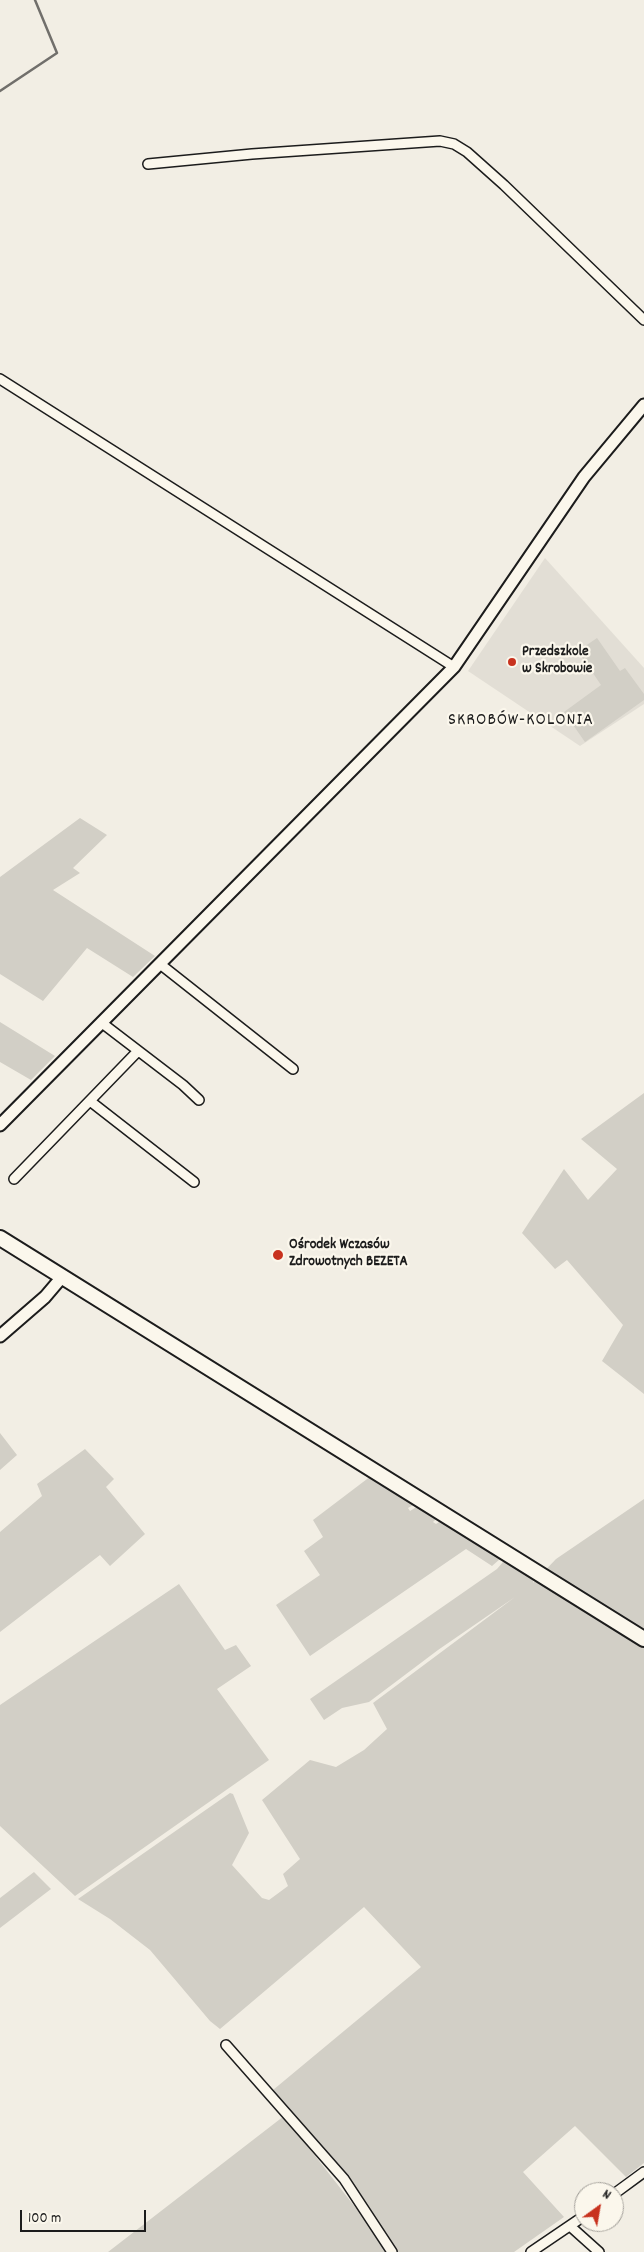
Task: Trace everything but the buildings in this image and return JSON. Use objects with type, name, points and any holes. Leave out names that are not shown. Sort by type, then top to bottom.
[{"type":"main road","points":[[0,1238],[644,1639]]},
{"type":"street","points":[[148,164],[252,154],[420,143],[440,142],[454,144],[467,152],[504,185],[644,320]]},
{"type":"street","points":[[0,379],[454,667]]},
{"type":"street","points":[[0,1125],[454,667],[584,477],[644,406]]},
{"type":"street","points":[[160,964],[293,1069]]},
{"type":"street","points":[[102,1023],[199,1100]]},
{"type":"street","points":[[14,1179],[138,1051]]},
{"type":"street","points":[[90,1100],[194,1182]]},
{"type":"street","points":[[0,1336],[45,1297],[62,1276]]},
{"type":"street","points":[[226,2045],[344,2179],[392,2252]]},
{"type":"street","points":[[624,2187],[644,2172]]},
{"type":"street","points":[[532,2252],[574,2223]]},
{"type":"street","points":[[570,2226],[599,2252]]},
{"type":"shaded area","points":[[545,558],[644,668],[644,704],[580,746],[468,671]]},
{"type":"shaded area","points":[[597,638],[620,671],[625,668],[644,694],[644,700],[585,742],[564,712],[601,685],[578,651]]},
{"type":"shaded area","points":[[80,818],[107,835],[73,868],[80,873],[53,890],[155,956],[133,977],[87,948],[43,1001],[0,974],[0,877]]},
{"type":"shaded area","points":[[0,1022],[55,1056],[31,1080],[0,1062]]},
{"type":"shaded area","points":[[644,1093],[644,1394],[602,1361],[623,1325],[567,1260],[555,1269],[522,1233],[564,1169],[588,1200],[617,1169],[581,1139]]},
{"type":"shaded area","points":[[0,1433],[17,1455],[0,1470]]},
{"type":"shaded area","points":[[85,1449],[114,1479],[106,1487],[145,1534],[110,1566],[100,1555],[0,1632],[0,1532],[42,1496],[37,1484]]},
{"type":"shaded area","points":[[371,1476],[415,1504],[408,1508],[410,1511],[418,1506],[437,1518],[433,1522],[436,1524],[442,1520],[500,1556],[500,1559],[492,1566],[466,1549],[310,1656],[276,1605],[320,1575],[304,1551],[323,1537],[313,1520]]},
{"type":"shaded area","points":[[644,1499],[644,2163],[626,2177],[575,2126],[523,2172],[564,2217],[514,2252],[393,2252],[273,2090],[421,1967],[364,1907],[220,2029],[210,2021],[150,1950],[110,1919],[78,1899],[230,1793],[233,1794],[249,1833],[232,1865],[262,1898],[269,1900],[288,1886],[283,1874],[300,1859],[262,1800],[310,1760],[336,1767],[364,1750],[387,1729],[373,1703],[515,1597],[438,1650],[369,1702],[342,1708],[324,1720],[310,1699],[497,1569],[503,1562],[507,1562],[530,1574],[534,1579],[533,1583],[556,1559]]},
{"type":"shaded area","points":[[179,1584],[225,1650],[236,1645],[251,1666],[217,1689],[269,1760],[75,1896],[0,1826],[0,1705]]},
{"type":"shaded area","points":[[34,1872],[51,1889],[0,1928],[0,1898]]},
{"type":"shaded area","points":[[284,2116],[373,2230],[387,2252],[108,2252]]},
{"type":"waterway","points":[[0,91],[57,53],[35,0]]},
{"type":"place","name":"Przedszkole w Skrobowie","points":[[512,662]]},
{"type":"place","name":"Ośrodek Wczasów Zdrowotnych BEZETA","points":[[278,1255]]},
{"type":"district","name":"SKROBÓW-KOLONIA","points":[[521,722]]}]
